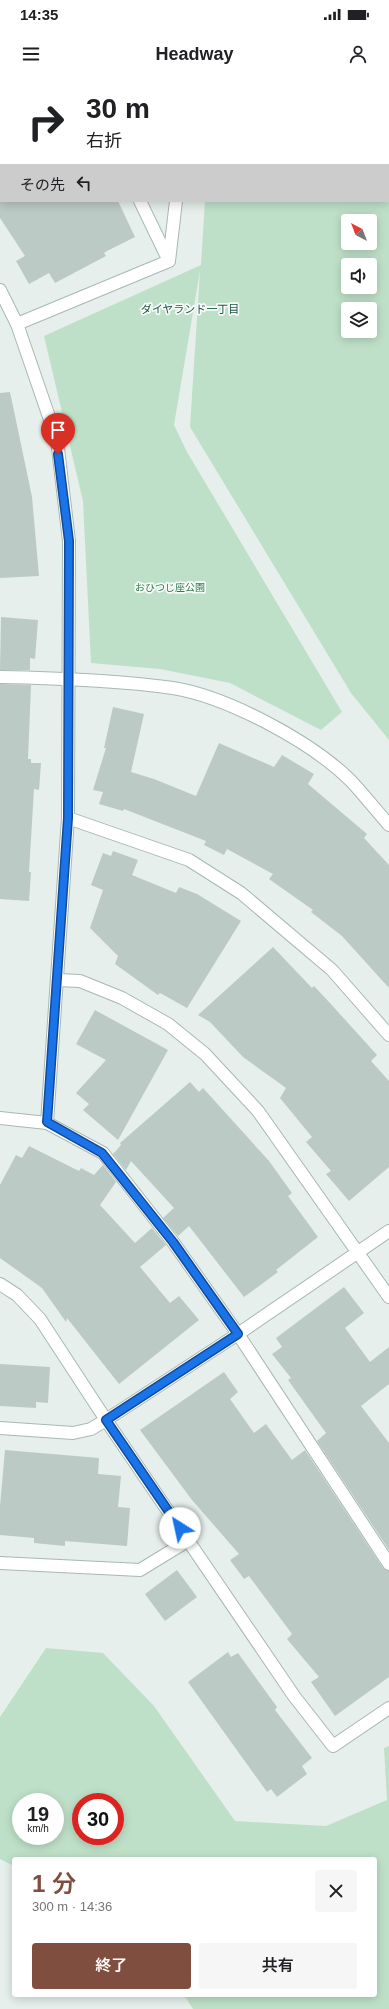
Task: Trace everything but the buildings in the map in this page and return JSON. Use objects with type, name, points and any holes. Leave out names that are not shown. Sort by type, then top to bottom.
[{"type":"street","points":[[140,202],[169,261]]},
{"type":"street","points":[[169,261],[176,202]]},
{"type":"street","points":[[18,324],[169,261]]},
{"type":"street","points":[[0,290],[18,324],[57,440],[69,541],[68,818],[47,1122]]},
{"type":"street","points":[[0,677],[68,678],[174,688],[228,704],[275,728],[314,751],[350,781],[389,825]]},
{"type":"street","points":[[68,818],[189,860],[241,893],[332,970],[389,1035]]},
{"type":"street","points":[[58,980],[80,981],[122,998],[168,1024],[205,1054],[258,1111],[359,1252],[389,1297]]},
{"type":"street","points":[[0,1118],[47,1122],[102,1153],[173,1242],[238,1334],[389,1564]]},
{"type":"street","points":[[0,1428],[73,1433],[91,1429],[238,1334],[389,1231]]},
{"type":"street","points":[[0,1284],[17,1295],[40,1319],[106,1420],[294,1696],[333,1746],[389,1708]]},
{"type":"street","points":[[0,1563],[140,1570],[189,1540]]},
{"type":"green space","name":"おひつじ座公園","points":[[205,202],[389,202],[389,740],[351,693],[190,427],[200,271],[174,425],[187,452],[342,712],[321,730],[230,683],[160,669],[91,663],[83,501],[44,336],[201,265]]},
{"type":"green space","points":[[46,1648],[103,1653],[154,1706],[235,1821],[326,1826],[387,1800],[384,1748],[389,1746],[389,2009],[193,2009],[185,1997],[377,1997],[377,1857],[12,1857],[12,1865],[0,1859],[0,1717]]},
{"type":"district","name":"ダイヤランド一丁目","points":[[190,309]]},
{"type":"route","points":[[58,454],[69,541],[68,818],[47,1122],[102,1153],[173,1242],[238,1334],[106,1420],[180,1528]]}]
